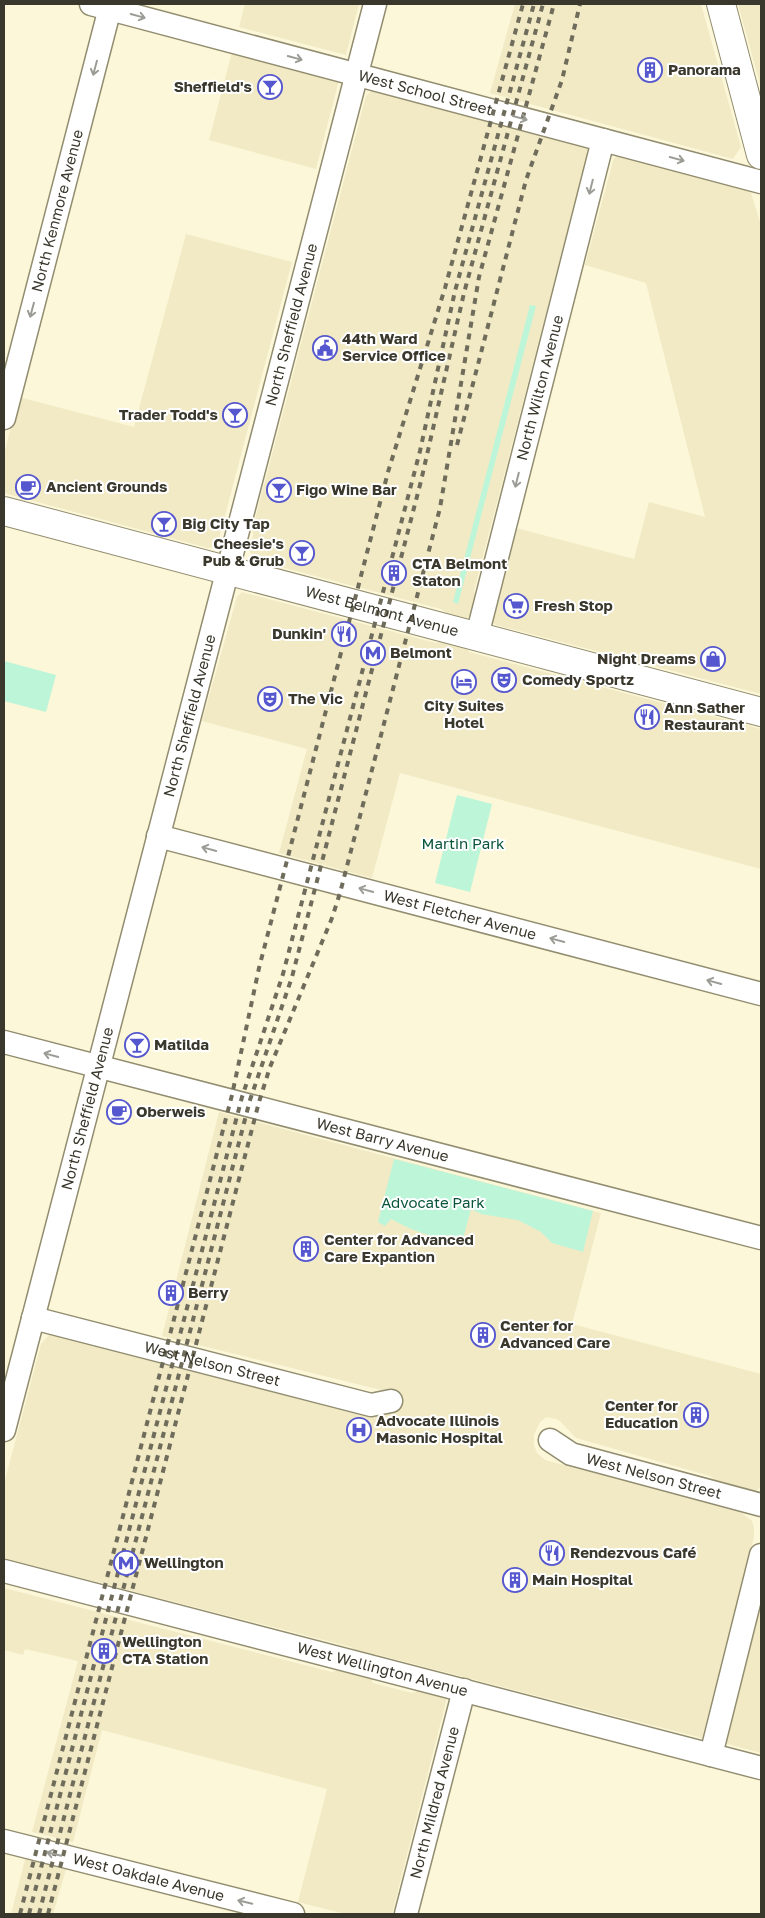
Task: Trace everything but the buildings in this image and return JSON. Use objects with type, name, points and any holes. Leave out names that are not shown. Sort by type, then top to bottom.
[{"type":"main road","points":[[721,4],[761,155]]},
{"type":"main road","name":"West Belmont Avenue","points":[[4,511],[761,712]]},
{"type":"street","name":"North Sheffield Avenue","points":[[4,1430],[375,4]]},
{"type":"street","name":"West School Street","points":[[104,5],[761,182]]},
{"type":"street","name":"North Kenmore Avenue","points":[[4,418],[104,5]]},
{"type":"street","name":"North Wilton Avenue","points":[[477,636],[603,140]]},
{"type":"street","name":"West Fletcher Avenue","points":[[158,836],[761,994]]},
{"type":"street","name":"West Barry Avenue","points":[[4,1042],[761,1238]]},
{"type":"street","name":"West Nelson Street","points":[[33,1318],[372,1405],[391,1401]]},
{"type":"street","name":"West Nelson Street","points":[[550,1440],[571,1454],[761,1506]]},
{"type":"street","points":[[711,1755],[761,1555]]},
{"type":"street","name":"West Wellington Avenue","points":[[4,1571],[761,1768]]},
{"type":"street","name":"North Mildred Avenue","points":[[406,1914],[464,1690]]},
{"type":"street","name":"West Oakdale Avenue","points":[[4,1841],[293,1914]]},
{"type":"shaded area","points":[[245,4],[359,4],[346,55],[239,27]]},
{"type":"shaded area","points":[[515,4],[701,4],[741,147],[733,159],[490,93]]},
{"type":"shaded area","points":[[738,4],[761,4],[761,88]]},
{"type":"shaded area","points":[[232,52],[339,80],[316,169],[209,140]]},
{"type":"shaded area","points":[[372,90],[589,147],[474,591],[477,600],[472,615],[463,620],[449,615],[441,609],[258,561],[254,559],[250,552],[253,527],[366,96]]},
{"type":"shaded area","points":[[621,155],[750,190],[761,225],[761,694],[496,625],[492,622],[516,528],[634,559],[649,502],[705,517],[646,283],[585,265],[613,161],[614,158]]},
{"type":"shaded area","points":[[186,234],[292,262],[218,542],[213,547],[208,548],[4,493],[4,454],[19,397],[134,427]]},
{"type":"shaded area","points":[[242,592],[436,643],[443,640],[465,646],[469,652],[761,729],[761,869],[400,773],[372,878],[279,853],[307,749],[202,721],[237,597]]},
{"type":"shaded area","name":"Advocate Illinois Masonic Hospital","points":[[219,1112],[601,1213],[572,1324],[761,1374],[761,1487],[751,1494],[722,1486],[710,1476],[576,1438],[556,1419],[547,1417],[540,1422],[534,1435],[534,1445],[537,1453],[545,1460],[742,1513],[752,1521],[754,1537],[702,1738],[375,1654],[370,1657],[356,1653],[351,1647],[4,1558],[4,1484],[41,1344],[49,1335],[372,1418],[388,1413],[393,1393],[162,1336]]},
{"type":"shaded area","points":[[4,1588],[332,1672],[338,1670],[371,1678],[373,1683],[412,1693],[418,1691],[447,1698],[392,1914],[345,1914],[298,1902],[327,1789],[102,1730],[73,1842],[32,1832],[78,1661],[25,1649],[23,1655],[4,1650]]},
{"type":"shaded area","points":[[761,1600],[761,1753],[724,1743]]},
{"type":"shaded area","points":[[26,1856],[67,1866],[53,1914],[11,1914]]},
{"type":"green space","points":[[530,305],[536,306],[458,604],[453,602]]},
{"type":"green space","points":[[4,661],[56,675],[46,712],[4,701]]},
{"type":"green space","name":"Martin Park","points":[[457,795],[492,804],[470,892],[435,883]]},
{"type":"green space","name":"Advocate Park","points":[[394,1159],[593,1211],[583,1252],[552,1243],[541,1232],[518,1220],[481,1214],[471,1209],[463,1239],[447,1235],[445,1239],[431,1236],[391,1219],[385,1226],[378,1222]]},
{"type":"railway","points":[[20,1914],[232,1095],[259,968],[388,472],[445,288],[523,4]]},
{"type":"railway","points":[[29,1914],[242,1097],[283,974],[420,451],[455,291],[534,4]]},
{"type":"railway","points":[[39,1914],[250,1100],[292,977],[421,481],[464,293],[543,4]]},
{"type":"railway","points":[[48,1914],[259,1102],[270,1067],[332,918],[340,893],[440,508],[479,277],[554,4]]},
{"type":"railway","points":[[457,445],[526,180],[562,80],[580,4]]},
{"type":"place","name":"Panorama","points":[[650,70]]},
{"type":"place","name":"Sheffield's","points":[[270,87]]},
{"type":"place","name":"44th Ward Service Office","points":[[325,348]]},
{"type":"place","name":"Trader Todd's","points":[[235,415]]},
{"type":"place","name":"Ancient Grounds","points":[[28,487]]},
{"type":"place","name":"Figo Wine Bar","points":[[279,490]]},
{"type":"place","name":"Big City Tap","points":[[164,524]]},
{"type":"place","name":"Cheesie's Pub & Grub","points":[[302,553]]},
{"type":"place","name":"CTA Belmont Staton","points":[[394,573]]},
{"type":"place","name":"Fresh Stop","points":[[516,606]]},
{"type":"place","name":"Dunkin'","points":[[344,634]]},
{"type":"place","name":"Belmont","points":[[373,653]]},
{"type":"place","name":"Night Dreams","points":[[713,659]]},
{"type":"place","name":"Comedy Sportz","points":[[504,680]]},
{"type":"place","name":"City Suites Hotel","points":[[464,682]]},
{"type":"place","name":"The Vic","points":[[270,699]]},
{"type":"place","name":"Ann Sather Restaurant","points":[[647,717]]},
{"type":"place","name":"Matilda","points":[[137,1045]]},
{"type":"place","name":"Oberweis","points":[[119,1112]]},
{"type":"place","name":"Center for Advanced Care Expantion","points":[[306,1249]]},
{"type":"place","name":"Berry","points":[[171,1293]]},
{"type":"place","name":"Center for Advanced Care","points":[[483,1335]]},
{"type":"place","name":"Center for Education","points":[[696,1415]]},
{"type":"place","name":"Advocate Illinois Masonic Hospital","points":[[359,1430]]},
{"type":"place","name":"Rendezvous Café","points":[[552,1553]]},
{"type":"place","name":"Wellington","points":[[126,1563]]},
{"type":"place","name":"Main Hospital","points":[[515,1580]]},
{"type":"place","name":"Wellington CTA Station","points":[[104,1651]]}]
